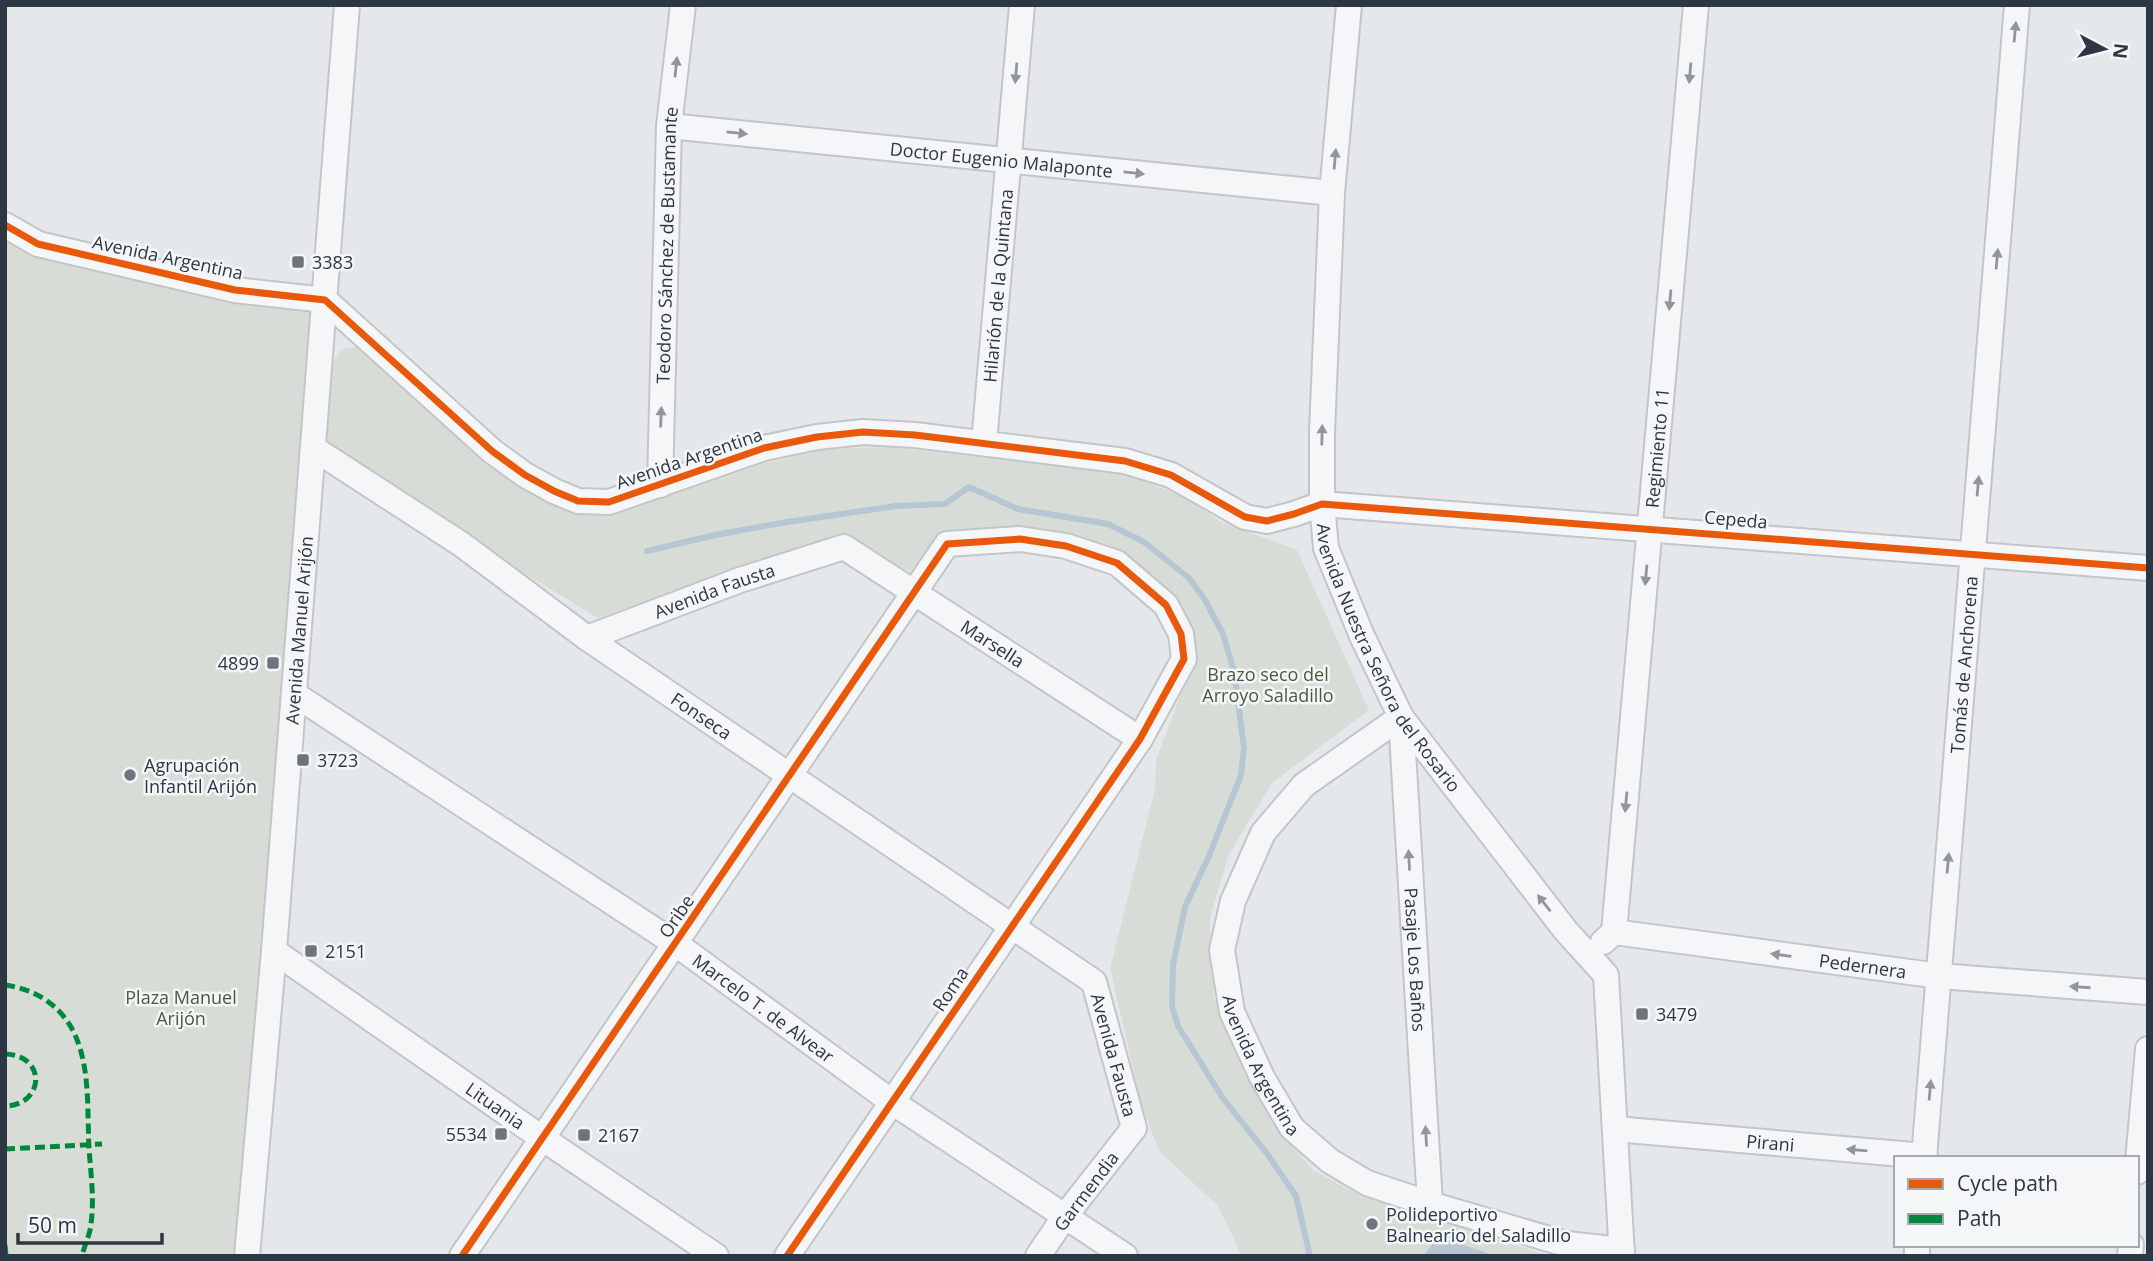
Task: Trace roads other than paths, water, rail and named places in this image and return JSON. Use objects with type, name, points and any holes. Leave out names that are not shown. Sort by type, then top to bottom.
[{"type":"street","name":"Avenida Manuel Arijón","points":[[247,1256],[275,951],[347,5]]},
{"type":"street","name":"Teodoro Sánchez de Bustamante","points":[[660,485],[670,126],[683,5]]},
{"type":"street","name":"Hilarión de la Quintana","points":[[984,443],[1022,5]]},
{"type":"street","name":"Avenida Nuestra Señora del Rosario","points":[[1349,5],[1332,193],[1322,432],[1322,504],[1326,548],[1362,636],[1401,717],[1566,930],[1606,975],[1622,1253]]},
{"type":"street","name":"Regimiento 11","points":[[1614,932],[1696,5]]},
{"type":"street","name":"Tomás de Anchorena","points":[[1924,1156],[2017,5]]},
{"type":"street","name":"Doctor Eugenio Malaponte","points":[[670,126],[1332,193]]},
{"type":"street","name":"Avenida Argentina","points":[[5,225],[38,244],[235,290],[325,300],[492,451],[525,475],[578,501],[609,502],[764,448],[817,437],[863,432],[984,443],[1125,461],[1171,475],[1244,517],[1267,521],[1322,504]]},
{"type":"street","name":"Fonseca","points":[[313,448],[461,544],[587,638],[1094,982]]},
{"type":"street","name":"Cepeda","points":[[1322,504],[2148,568]]},
{"type":"street","points":[[913,592],[947,544],[1020,539],[1066,546],[1117,563],[1166,606],[1181,634],[1184,659],[1140,739]]},
{"type":"street","name":"Avenida Fausta","points":[[587,638],[740,580],[844,547]]},
{"type":"street","name":"Marsella","points":[[844,547],[1140,739]]},
{"type":"street","name":"Oribe","points":[[462,1256],[913,592]]},
{"type":"street","name":"Marcelo T. de Alvear","points":[[294,694],[676,944],[892,1102],[1125,1256]]},
{"type":"street","name":"Avenida Argentina","points":[[1401,717],[1304,785],[1264,833],[1233,901],[1222,950],[1232,1012],[1262,1077],[1292,1128],[1330,1161],[1367,1183],[1430,1204],[1566,1244],[1622,1253]]},
{"type":"street","name":"Pasaje Los Baños","points":[[1401,717],[1430,1204]]},
{"type":"street","name":"Roma","points":[[786,1256],[1140,739]]},
{"type":"street","points":[[1588,955],[1614,932]]},
{"type":"street","name":"Pedernera","points":[[1614,932],[1939,976],[2148,992]]},
{"type":"street","name":"Lituania","points":[[275,951],[716,1256]]},
{"type":"street","name":"Avenida Fausta","points":[[1094,982],[1134,1128]]},
{"type":"street","points":[[2138,1156],[2148,1049]]},
{"type":"street","name":"Garmendia","points":[[1038,1256],[1065,1216],[1134,1128]]},
{"type":"street","name":"Pirani","points":[[1615,1129],[1913,1156]]},
{"type":"water","points":[[1446,1239],[1496,1256],[1423,1256],[1433,1243]]},
{"type":"waterway","points":[[647,551],[787,522],[896,506],[945,504],[969,487],[1018,509],[1108,524],[1144,542],[1189,578],[1205,600],[1223,634],[1234,671],[1244,748],[1241,775],[1209,856],[1185,907],[1173,965],[1172,1006],[1178,1026],[1222,1097],[1268,1155],[1296,1196],[1310,1256]]},
{"type":"place","name":"3383","points":[[298,262]]},
{"type":"place","name":"4899","points":[[273,663]]},
{"type":"place","name":"3723","points":[[303,760]]},
{"type":"place","name":"Agrupación Infantil Arijón","points":[[130,775]]},
{"type":"place","name":"2151","points":[[311,951]]},
{"type":"place","name":"3479","points":[[1642,1014]]},
{"type":"place","name":"5534","points":[[501,1134]]},
{"type":"place","name":"2167","points":[[584,1135]]},
{"type":"place","name":"Polideportivo Balneario del Saladillo","points":[[1372,1224]]},
{"type":"park label","name":"Brazo seco del Arroyo Saladillo","points":[[1268,684]]},
{"type":"park label","name":"Plaza Manuel Arijón","points":[[181,1007]]}]
